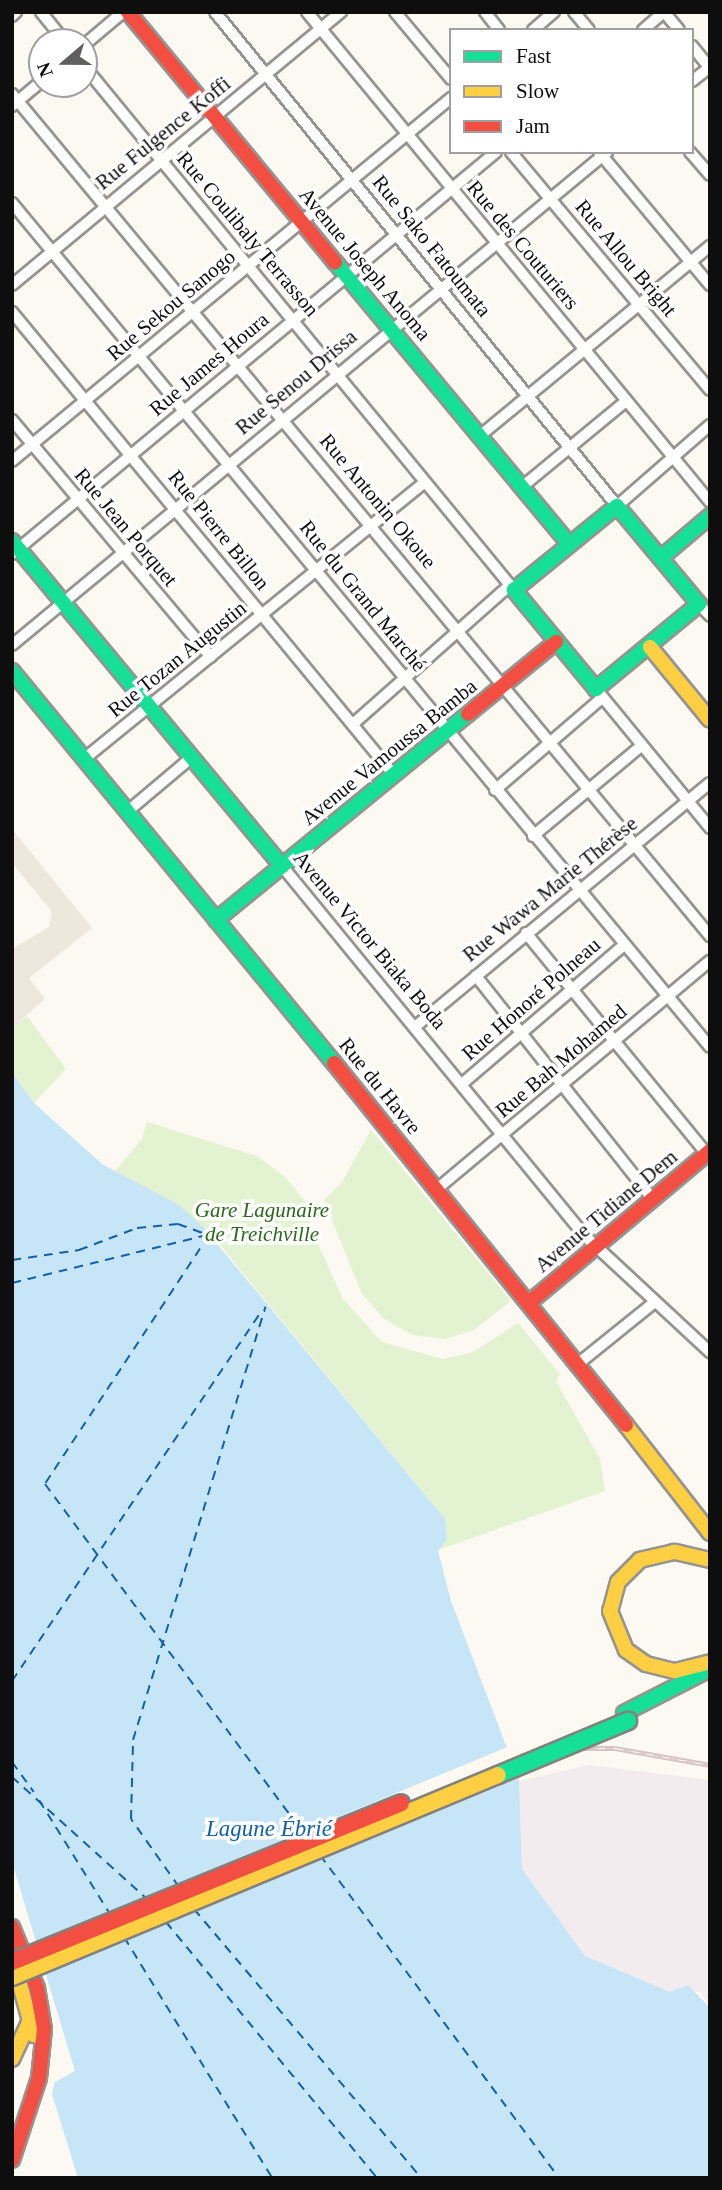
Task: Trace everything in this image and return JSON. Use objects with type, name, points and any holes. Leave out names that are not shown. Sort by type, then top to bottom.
[{"type":"main road","name":"Avenue Joseph Anoma","points":[[128,12],[346,276],[482,434],[569,544]]},
{"type":"main road","points":[[617,506],[706,608],[650,647],[599,694],[512,588],[617,506]]},
{"type":"main road","points":[[663,556],[710,516]]},
{"type":"main road","name":"Avenue Victor Biaka Boda","points":[[14,548],[282,866]]},
{"type":"main road","name":"Avenue Vamoussa Bamba","points":[[216,920],[556,642]]},
{"type":"main road","points":[[650,647],[710,720]]},
{"type":"main road","name":"Rue du Havre","points":[[12,671],[530,1302],[710,1533]]},
{"type":"main road","name":"Avenue Tidiane Dem","points":[[530,1302],[708,1152]]},
{"type":"main road","points":[[710,1560],[674,1552],[640,1560],[618,1581],[610,1611],[626,1650],[646,1664],[675,1671],[710,1662]]},
{"type":"main road","points":[[12,2129],[30,2077],[32,2015],[12,1960],[626,1717],[710,1668]]},
{"type":"main road","points":[[12,1977],[710,1680]]},
{"type":"main road","points":[[12,1927],[37,1988],[44,2029],[39,2078],[12,2161]]},
{"type":"main road","points":[[12,2059],[32,2015]]},
{"type":"street","points":[[40,12],[53,28]]},
{"type":"street","points":[[98,33],[123,12]]},
{"type":"street","name":"Rue Sako Fatoumata","points":[[215,12],[441,290],[530,393],[617,506]]},
{"type":"street","name":"Rue des Couturiers","points":[[307,12],[710,502]]},
{"type":"street","name":"Rue Fulgence Koffi","points":[[12,285],[214,114],[341,12]]},
{"type":"street","points":[[395,12],[449,77]]},
{"type":"street","points":[[485,12],[497,28]]},
{"type":"street","points":[[535,28],[554,12]]},
{"type":"street","points":[[575,12],[587,28]]},
{"type":"street","points":[[645,28],[664,12],[676,28]]},
{"type":"street","points":[[694,48],[710,67],[694,79]]},
{"type":"street","name":"Rue Coulibaly Terrasson","points":[[98,82],[512,588]]},
{"type":"street","name":"Rue Sekou Sanogo","points":[[12,461],[449,100]]},
{"type":"street","name":"Rue Antonin Okoue","points":[[14,101],[239,362],[459,629],[502,686],[710,936]]},
{"type":"street","name":"Rue James Houra","points":[[14,548],[77,499],[239,362],[494,154]]},
{"type":"street","name":"Rue Allou Bright","points":[[513,154],[710,390]]},
{"type":"street","points":[[603,154],[710,285]]},
{"type":"street","name":"Rue Senou Drissa","points":[[12,645],[123,554],[175,506],[285,419],[336,373],[441,290],[603,154]]},
{"type":"street","points":[[692,154],[710,175]]},
{"type":"street","name":"Rue du Grand Marché","points":[[12,203],[142,356],[495,790],[710,1047]]},
{"type":"street","points":[[482,434],[710,246]]},
{"type":"street","name":"Rue Pierre Billon","points":[[12,312],[175,506],[394,775]]},
{"type":"street","points":[[523,486],[626,401]]},
{"type":"street","name":"Rue Jean Porquet","points":[[12,420],[211,657]]},
{"type":"street","points":[[617,506],[710,425]]},
{"type":"street","name":"Rue Tozan Augustin","points":[[84,759],[424,483]]},
{"type":"street","points":[[353,724],[459,629],[512,588]]},
{"type":"street","points":[[495,790],[599,694],[710,828]]},
{"type":"street","points":[[533,836],[641,746]]},
{"type":"street","points":[[128,811],[191,758]]},
{"type":"street","name":"Rue Wawa Marie Thérèse","points":[[416,1026],[710,783]]},
{"type":"street","name":"Avenue Victor Biaka Boda","points":[[282,866],[596,1247],[710,1352]]},
{"type":"street","points":[[526,933],[708,1152]]},
{"type":"street","name":"Rue Honoré Polneau","points":[[463,1083],[625,944]]},
{"type":"street","name":"Rue Bah Mohamed","points":[[437,1189],[710,961]]},
{"type":"street","points":[[476,976],[653,1199]]},
{"type":"street","points":[[579,1363],[655,1302]]},
{"type":"shaded area","points":[[12,829],[92,928],[29,978],[45,999],[12,1028],[12,949],[49,927],[52,912],[12,863]]},
{"type":"shaded area","points":[[589,1765],[710,1780],[710,2008],[701,1992],[670,1992],[584,1956],[522,1869],[519,1781]]},
{"type":"green space","points":[[27,1016],[66,1069],[34,1103],[12,1072],[12,1028]]},
{"type":"green space","name":"Gare Lagunaire de Treichville","points":[[147,1122],[257,1156],[285,1177],[311,1208],[310,1226],[343,1299],[382,1342],[443,1359],[473,1352],[518,1323],[560,1374],[556,1381],[600,1459],[605,1491],[438,1550],[445,1519],[220,1245],[194,1220],[115,1171],[142,1139]]},
{"type":"green space","points":[[371,1130],[511,1301],[474,1330],[445,1339],[412,1335],[383,1318],[361,1292],[324,1200],[342,1182]]},
{"type":"water","name":"Lagune Ébrié","points":[[12,1072],[34,1103],[102,1164],[179,1205],[204,1228],[445,1519],[447,1540],[438,1551],[451,1601],[519,1780],[522,1869],[585,1956],[670,1992],[688,1985],[710,2008],[710,2178],[78,2178],[52,2094],[55,2082],[75,2071],[12,1862]]},
{"type":"pier","points":[[510,1746],[522,1777],[42,1974],[30,1944]]},
{"type":"ferry route","points":[[12,1260],[79,1250],[137,1228],[178,1224],[208,1235]]},
{"type":"ferry route","points":[[12,1283],[208,1235]]},
{"type":"ferry route","points":[[209,1235],[45,1484],[304,1834]]},
{"type":"ferry route","points":[[179,1887],[131,1819],[133,1740],[265,1307]]},
{"type":"ferry route","points":[[12,1681],[262,1311]]},
{"type":"ferry route","points":[[12,1762],[34,1792]]},
{"type":"ferry route","points":[[12,1777],[147,1899]]},
{"type":"ferry route","points":[[39,1800],[110,1914]]},
{"type":"ferry route","points":[[320,1855],[559,2178]]},
{"type":"ferry route","points":[[194,1909],[421,2178]]},
{"type":"ferry route","points":[[166,1922],[377,2178]]},
{"type":"ferry route","points":[[124,1937],[272,2178]]},
{"type":"railway","points":[[12,1967],[549,1748],[615,1748],[710,1765]]},
{"type":"traffic: fast","points":[[335,262],[569,544]]},
{"type":"traffic: fast","points":[[617,506],[699,604],[596,689],[514,590],[617,506]]},
{"type":"traffic: fast","points":[[663,556],[710,516]]},
{"type":"traffic: fast","points":[[12,541],[282,866]]},
{"type":"traffic: fast","points":[[12,671],[334,1063]]},
{"type":"traffic: fast","points":[[216,920],[468,714]]},
{"type":"traffic: fast","points":[[624,1713],[708,1670]]},
{"type":"traffic: fast","points":[[498,1775],[628,1721]]},
{"type":"traffic: slow","points":[[650,647],[710,720]]},
{"type":"traffic: slow","points":[[626,1425],[710,1533]]},
{"type":"traffic: slow","points":[[710,1560],[674,1552],[640,1560],[618,1582],[610,1611],[626,1650],[646,1664],[675,1671],[710,1662]]},
{"type":"traffic: slow","points":[[12,1977],[498,1775]]},
{"type":"traffic: slow","points":[[14,1963],[34,2035]]},
{"type":"traffic: slow","points":[[12,2059],[32,2016]]},
{"type":"traffic: jam","points":[[128,12],[335,262]]},
{"type":"traffic: jam","points":[[468,714],[556,642]]},
{"type":"traffic: jam","points":[[334,1063],[626,1425]]},
{"type":"traffic: jam","points":[[530,1302],[710,1151]]},
{"type":"traffic: jam","points":[[12,1962],[401,1803]]},
{"type":"traffic: jam","points":[[12,1927],[37,1988],[44,2029],[39,2078],[12,2160]]}]
